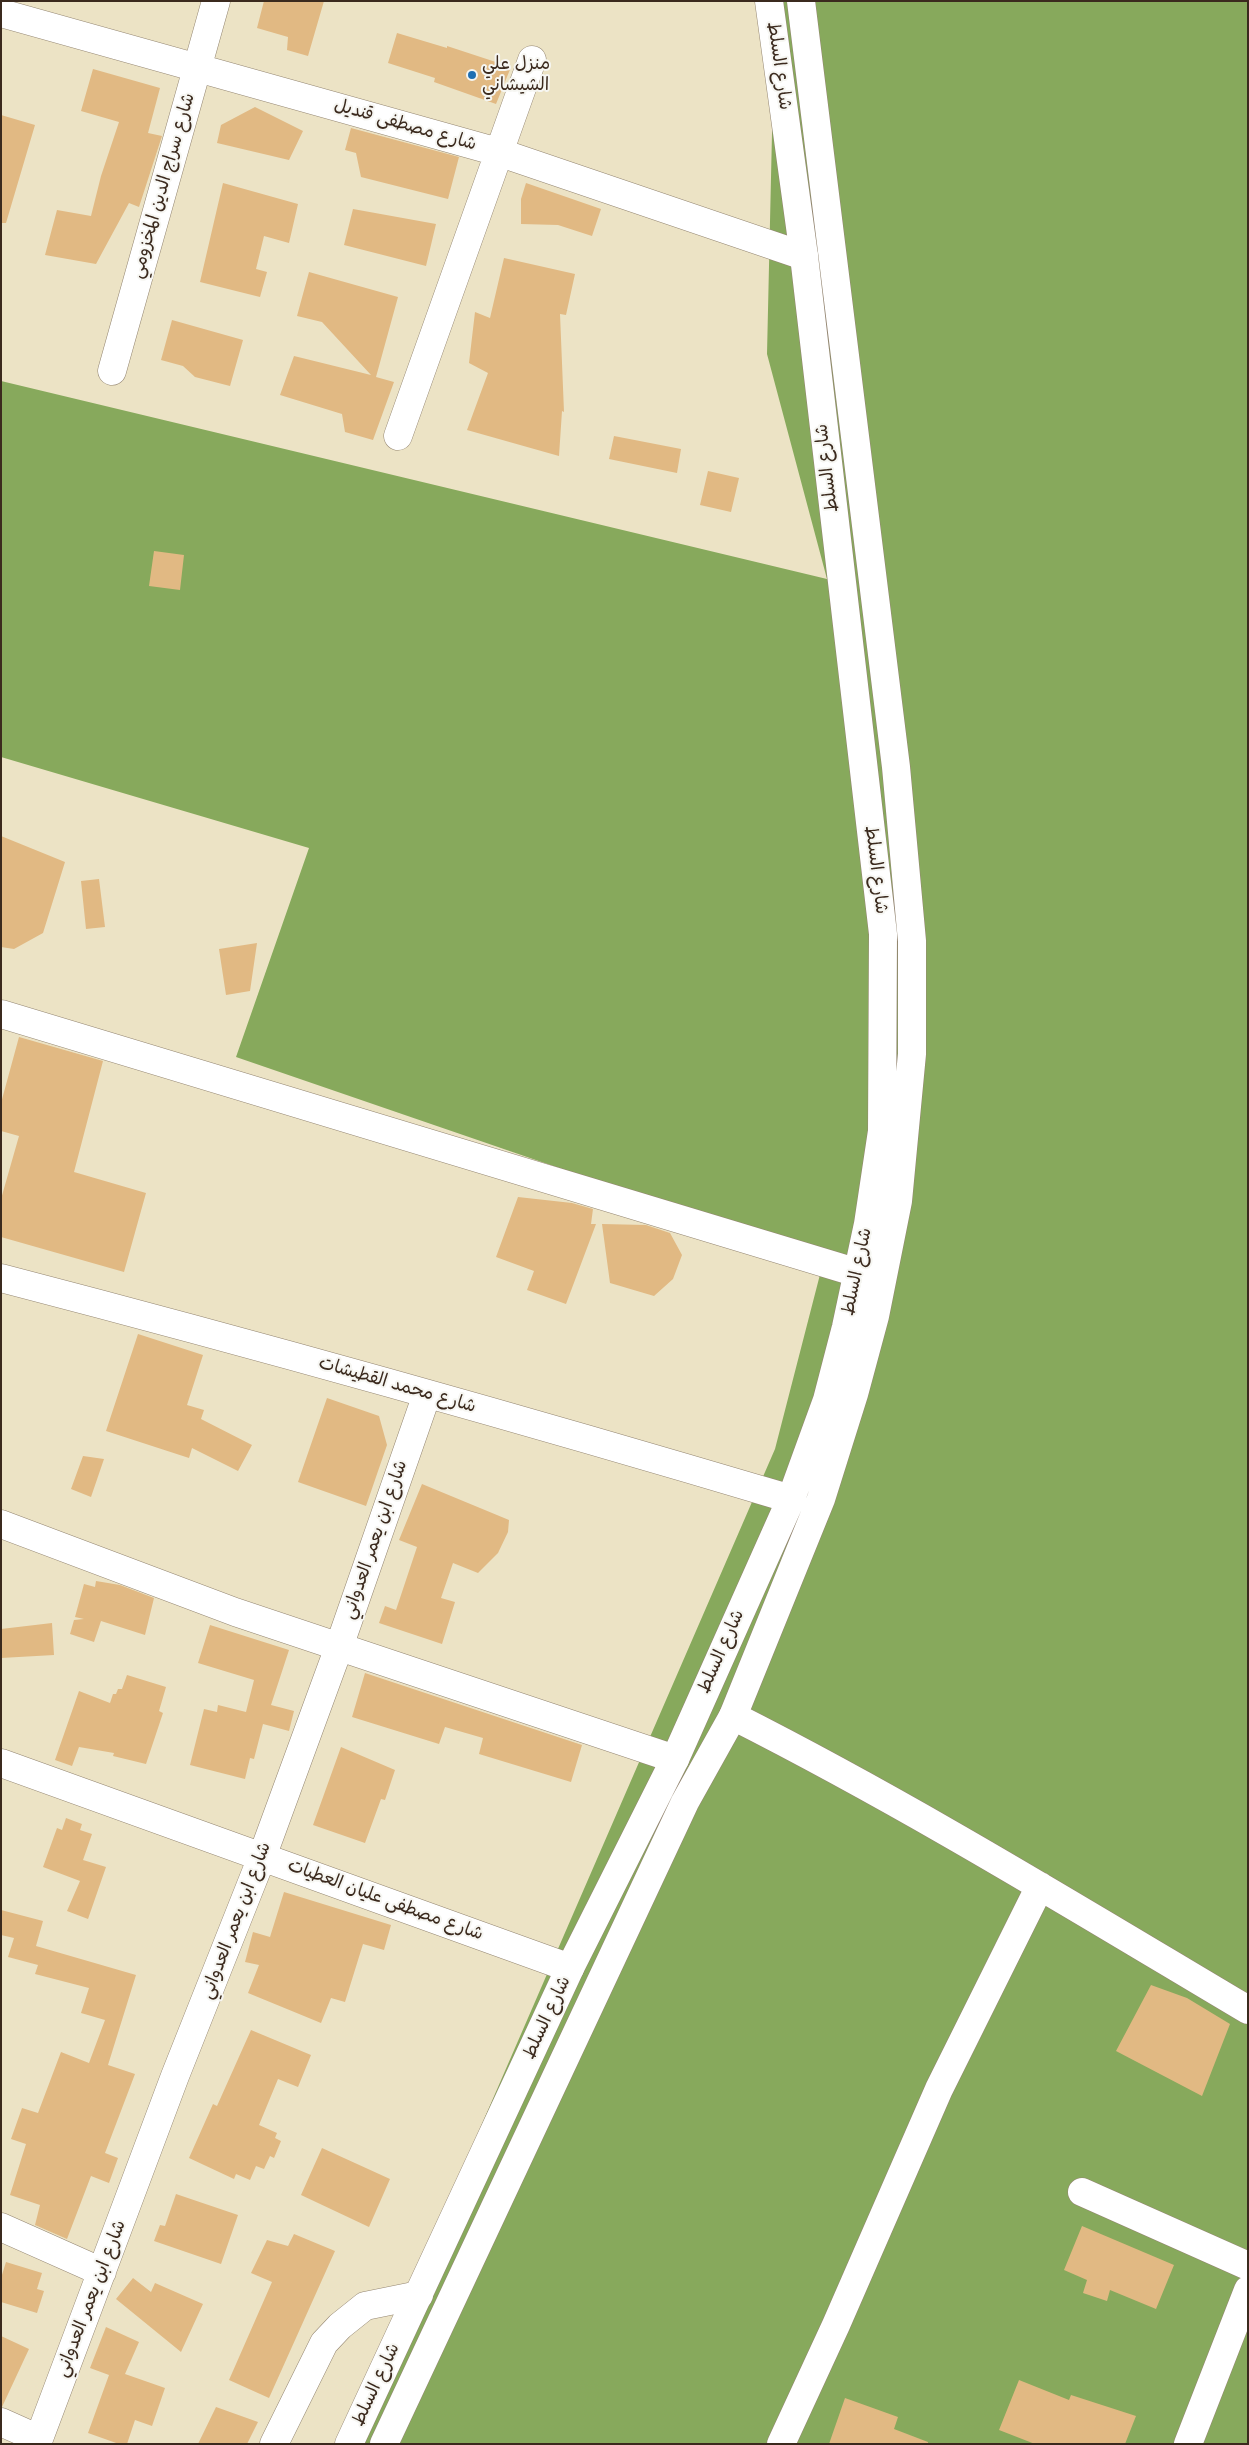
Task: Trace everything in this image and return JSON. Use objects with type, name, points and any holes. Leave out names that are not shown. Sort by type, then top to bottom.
[{"type":"street","name":"شارع سراج الدين المخزومي","points":[[112,371],[216,1]]},
{"type":"street","name":"شارع السلط","points":[[349,2444],[570,1968],[675,1759],[791,1499],[827,1400],[858,1273],[876,1177],[882,1131],[883,934],[804,256],[769,1]]},
{"type":"street","name":"شارع السلط","points":[[384,2444],[685,1802],[733,1716],[821,1499],[864,1360],[881,1288],[898,1201],[912,1054],[914,969],[897,776],[800,1]]},
{"type":"street","name":"شارع مصطفى قنديل","points":[[1,13],[199,66],[498,152],[804,256]]},
{"type":"street","points":[[398,436],[532,60]]},
{"type":"street","points":[[1,1014],[858,1273]]},
{"type":"street","name":"شارع محمد القطيشات","points":[[1,1278],[194,1328],[565,1432],[791,1499]]},
{"type":"street","name":"شارع ابن يعمر العدواني","points":[[38,2441],[176,2076],[262,1857],[339,1647],[427,1394]]},
{"type":"street","points":[[1,1524],[146,1580],[339,1647],[675,1759]]},
{"type":"street","points":[[733,1716],[812,1756],[1040,1886],[1248,2010]]},
{"type":"street","name":"شارع مصطفى عليان العطيات","points":[[2,1767],[262,1857],[570,1968]]},
{"type":"street","points":[[781,2444],[836,2326],[939,2089],[1040,1886]]},
{"type":"street","points":[[1082,2192],[1248,2266]]},
{"type":"street","points":[[1,2227],[102,2272]]},
{"type":"street","points":[[1188,2444],[1248,2290]]},
{"type":"street","points":[[274,2444],[324,2343],[340,2326],[365,2306],[419,2295]]},
{"type":"street","points":[[1,2422],[38,2441]]},
{"type":"green space","points":[[775,1],[1248,1],[1248,2444],[343,2444],[775,1449],[824,1259],[236,1057],[309,848],[1,757],[1,381],[827,579],[767,354]]},
{"type":"building","points":[[264,1],[324,1],[308,56],[287,50],[288,37],[257,28]]},
{"type":"building","name":"منزل علي الشيشاني","points":[[397,33],[447,48],[447,46],[511,67],[496,104],[434,82],[435,78],[388,63]]},
{"type":"building","points":[[93,69],[160,88],[148,133],[162,136],[139,207],[129,203],[96,264],[45,255],[57,210],[91,216],[101,176],[119,122],[81,111]]},
{"type":"building","points":[[255,107],[303,131],[289,160],[217,143],[221,125]]},
{"type":"building","points":[[1,115],[35,125],[6,223],[1,223]]},
{"type":"building","points":[[351,128],[459,157],[448,199],[361,177],[356,153],[345,150]]},
{"type":"building","points":[[223,183],[298,204],[289,243],[264,236],[256,269],[267,272],[260,297],[200,282]]},
{"type":"building","points":[[526,183],[601,209],[592,236],[558,225],[521,224],[521,199]]},
{"type":"building","points":[[353,209],[436,224],[426,266],[344,245]]},
{"type":"building","points":[[504,258],[575,274],[566,315],[560,314],[564,412],[562,411],[559,456],[467,430],[488,373],[469,363],[475,312],[490,318]]},
{"type":"building","points":[[309,272],[398,297],[376,377],[394,382],[373,440],[345,432],[342,414],[280,395],[294,356],[371,375],[322,322],[297,316]]},
{"type":"building","points":[[172,320],[243,340],[230,386],[195,377],[183,366],[161,360]]},
{"type":"building","points":[[614,436],[681,449],[677,473],[609,459]]},
{"type":"building","points":[[708,471],[739,478],[731,512],[700,505]]},
{"type":"building","points":[[154,551],[184,555],[180,590],[149,586]]},
{"type":"building","points":[[1,836],[65,862],[43,933],[14,949],[1,947]]},
{"type":"building","points":[[99,879],[105,927],[86,929],[81,881]]},
{"type":"building","points":[[257,943],[250,991],[226,995],[219,949]]},
{"type":"building","points":[[19,1037],[103,1061],[74,1172],[146,1193],[124,1272],[1,1237],[1,1199],[19,1136],[1,1131],[1,1103]]},
{"type":"building","points":[[518,1197],[572,1203],[593,1209],[591,1224],[596,1224],[566,1304],[527,1290],[534,1271],[496,1257]]},
{"type":"building","points":[[602,1224],[646,1225],[670,1233],[682,1255],[673,1279],[654,1296],[610,1283]]},
{"type":"building","points":[[138,1334],[203,1355],[187,1405],[204,1410],[201,1419],[252,1445],[238,1471],[192,1448],[189,1458],[106,1431]]},
{"type":"building","points":[[327,1398],[379,1416],[387,1445],[366,1506],[298,1482]]},
{"type":"building","points":[[83,1456],[104,1459],[91,1497],[71,1489]]},
{"type":"building","points":[[422,1484],[509,1520],[508,1532],[498,1553],[478,1573],[453,1563],[441,1598],[455,1602],[442,1644],[379,1623],[385,1606],[396,1610],[417,1547],[399,1540]]},
{"type":"building","points":[[96,1581],[120,1585],[154,1598],[145,1635],[101,1621],[94,1642],[70,1634],[74,1620],[84,1619],[75,1617],[84,1584],[95,1587]]},
{"type":"building","points":[[52,1623],[54,1655],[1,1658],[1,1629]]},
{"type":"building","points":[[210,1625],[289,1650],[271,1705],[294,1711],[289,1731],[263,1724],[254,1759],[250,1758],[245,1779],[190,1765],[204,1709],[217,1712],[218,1705],[246,1712],[254,1680],[198,1663]]},
{"type":"building","points":[[365,1673],[582,1745],[571,1782],[479,1754],[483,1738],[445,1727],[439,1744],[352,1717]]},
{"type":"building","points":[[127,1675],[166,1687],[159,1711],[163,1713],[146,1764],[113,1756],[114,1753],[79,1747],[72,1766],[55,1760],[79,1691],[110,1703],[113,1694],[116,1694],[118,1689],[122,1689]]},
{"type":"building","points":[[341,1747],[395,1770],[385,1800],[381,1799],[365,1843],[313,1825]]},
{"type":"building","points":[[66,1818],[82,1824],[80,1830],[92,1834],[83,1860],[106,1867],[88,1919],[67,1911],[80,1881],[43,1867],[57,1828],[62,1830]]},
{"type":"building","points":[[284,1892],[391,1925],[384,1950],[363,1944],[345,2002],[331,1998],[321,2023],[248,1993],[259,1965],[245,1962],[253,1932],[270,1937]]},
{"type":"building","points":[[1,1910],[43,1921],[36,1946],[136,1975],[108,2065],[135,2074],[105,2153],[118,2158],[109,2183],[91,2176],[67,2239],[35,2225],[40,2205],[10,2195],[26,2144],[11,2139],[22,2108],[38,2113],[61,2052],[89,2063],[105,2020],[81,2013],[89,1988],[35,1974],[38,1965],[8,1957],[14,1938],[1,1935]]},
{"type":"building","points":[[1151,1985],[1187,1998],[1230,2024],[1202,2096],[1116,2051]]},
{"type":"building","points":[[251,2030],[311,2055],[298,2087],[278,2079],[259,2125],[277,2133],[275,2138],[281,2141],[274,2158],[270,2156],[264,2169],[256,2166],[250,2180],[236,2174],[234,2179],[189,2158],[213,2104],[217,2106]]},
{"type":"building","points":[[322,2148],[390,2179],[369,2227],[301,2195]]},
{"type":"building","points":[[176,2194],[238,2215],[221,2264],[154,2241],[160,2225],[165,2226]]},
{"type":"building","points":[[1082,2226],[1174,2265],[1156,2309],[1110,2290],[1107,2301],[1083,2293],[1087,2280],[1064,2270]]},
{"type":"building","points":[[294,2234],[335,2251],[269,2398],[229,2380],[272,2282],[251,2273],[267,2240],[288,2246]]},
{"type":"building","points":[[6,2262],[42,2273],[37,2289],[44,2291],[37,2313],[1,2302],[1,2278]]},
{"type":"building","points":[[133,2278],[151,2292],[155,2283],[203,2304],[181,2352],[116,2299]]},
{"type":"building","points":[[106,2327],[139,2342],[125,2374],[165,2388],[152,2426],[135,2420],[127,2444],[119,2444],[88,2433],[109,2375],[90,2368]]},
{"type":"building","points":[[1,2336],[29,2349],[2,2407],[1,2407]]},
{"type":"building","points":[[1019,2380],[1069,2400],[1071,2395],[1136,2416],[1125,2444],[1035,2444],[999,2430]]},
{"type":"building","points":[[845,2398],[898,2417],[894,2429],[928,2442],[928,2444],[829,2444]]},
{"type":"building","points":[[216,2407],[258,2422],[247,2444],[198,2444]]},
{"type":"place","name":"منزل علي الشيشاني","points":[[472,75]]}]
